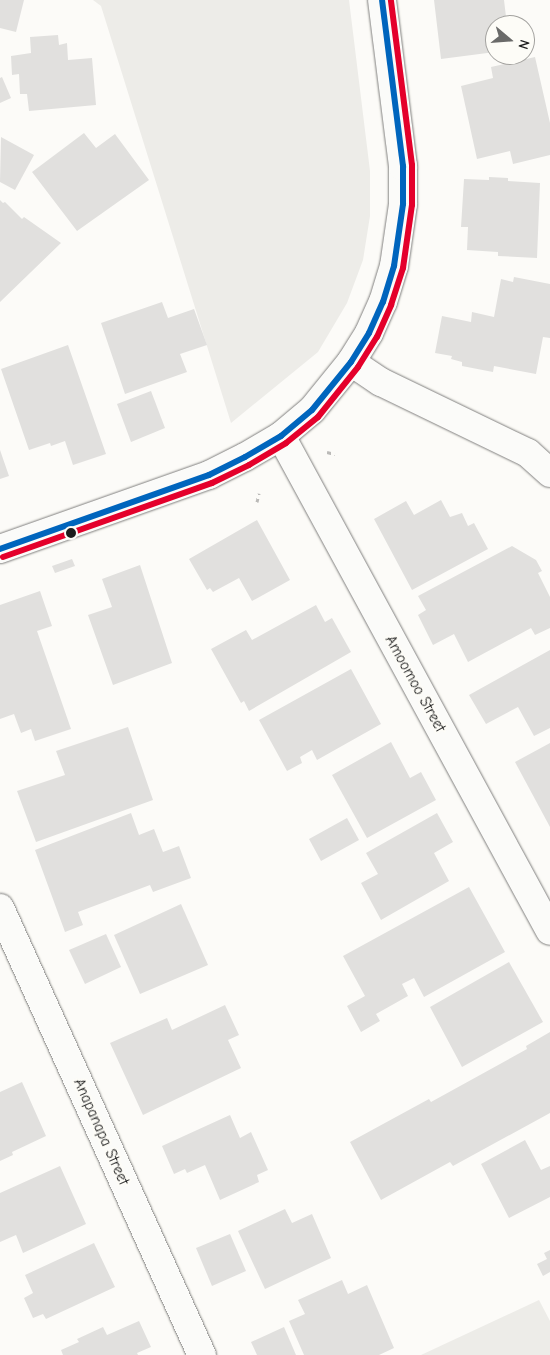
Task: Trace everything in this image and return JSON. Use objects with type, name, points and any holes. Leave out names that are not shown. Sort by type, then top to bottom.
[{"type":"street","points":[[0,549],[209,475],[281,436],[312,410],[351,362],[383,302],[394,266],[403,204],[403,166],[382,0]]},
{"type":"street","points":[[351,362],[381,382],[528,453],[550,473]]},
{"type":"street","name":"Amoomoo Street","points":[[281,436],[550,931]]},
{"type":"street","name":"Anapanapa Street","points":[[0,908],[202,1355]]},
{"type":"path","points":[[327,452],[335,454]]},
{"type":"path","points":[[257,502],[259,493]]},
{"type":"shaded area","points":[[93,0],[349,0],[370,171],[370,216],[363,260],[347,303],[318,352],[231,423],[101,6]]},
{"type":"shaded area","points":[[539,1300],[550,1321],[550,1355],[421,1355]]},
{"type":"building","points":[[0,0],[24,0],[16,32],[0,28]]},
{"type":"building","points":[[434,0],[504,0],[506,15],[485,15],[485,53],[441,59]]},
{"type":"building","points":[[58,35],[59,45],[67,43],[68,60],[92,58],[96,105],[29,111],[27,94],[20,94],[19,74],[12,75],[11,56],[31,53],[30,37]]},
{"type":"building","points":[[535,57],[550,123],[550,155],[513,164],[510,151],[477,159],[461,86],[493,78],[491,67],[500,65],[535,65]]},
{"type":"building","points":[[2,77],[11,98],[0,103],[0,78]]},
{"type":"building","points":[[84,133],[96,148],[115,134],[149,180],[77,231],[32,172]]},
{"type":"building","points":[[1,137],[34,155],[15,190],[0,182]]},
{"type":"building","points":[[489,177],[508,178],[508,181],[540,183],[537,258],[498,256],[498,252],[467,250],[468,227],[461,227],[464,179],[489,180]]},
{"type":"building","points":[[0,200],[3,203],[5,202],[22,219],[24,217],[61,243],[0,302]]},
{"type":"building","points":[[514,277],[550,284],[550,338],[543,337],[536,374],[494,366],[493,372],[462,366],[462,362],[451,359],[452,356],[435,353],[442,316],[471,322],[472,312],[494,317],[501,279],[513,282]]},
{"type":"building","points":[[162,302],[168,318],[194,309],[207,345],[180,354],[187,372],[125,394],[101,323]]},
{"type":"building","points":[[68,345],[106,454],[73,465],[65,441],[51,446],[50,443],[29,450],[1,369]]},
{"type":"building","points":[[151,391],[165,428],[131,442],[117,404]]},
{"type":"building","points":[[0,450],[9,476],[0,479]]},
{"type":"building","points":[[441,500],[450,517],[462,513],[468,526],[474,523],[488,549],[412,590],[374,519],[406,501],[414,515]]},
{"type":"building","points":[[257,520],[290,580],[252,601],[239,578],[213,592],[210,588],[207,590],[189,559]]},
{"type":"building","points":[[512,546],[536,560],[542,571],[538,573],[550,597],[550,628],[535,635],[531,628],[468,662],[454,634],[433,645],[418,615],[426,610],[418,596]]},
{"type":"building","points":[[72,559],[75,566],[55,573],[52,566]]},
{"type":"building","points":[[140,565],[172,663],[113,685],[88,615],[112,607],[102,579]]},
{"type":"building","points":[[40,591],[52,626],[37,631],[71,729],[35,741],[31,729],[21,733],[14,714],[0,719],[0,605]]},
{"type":"building","points":[[316,605],[325,622],[332,618],[351,652],[249,711],[244,701],[241,703],[211,649],[246,630],[252,640]]},
{"type":"building","points":[[550,650],[550,728],[534,736],[518,707],[486,724],[469,695]]},
{"type":"building","points":[[351,669],[381,724],[317,760],[312,750],[300,757],[302,763],[287,771],[259,720]]},
{"type":"building","points":[[128,727],[153,800],[36,842],[17,791],[65,775],[56,751]]},
{"type":"building","points":[[391,742],[410,778],[421,772],[436,800],[367,838],[332,775]]},
{"type":"building","points":[[550,743],[550,827],[515,762]]},
{"type":"building","points":[[131,813],[139,835],[154,829],[163,852],[179,846],[191,878],[153,892],[150,885],[78,912],[83,925],[65,932],[35,850]]},
{"type":"building","points":[[437,813],[453,842],[434,853],[449,881],[381,920],[361,883],[378,874],[366,853]]},
{"type":"building","points":[[347,818],[359,840],[321,861],[309,839]]},
{"type":"building","points":[[469,887],[505,952],[424,997],[414,978],[402,984],[408,996],[376,1014],[380,1021],[361,1032],[347,1006],[365,996],[343,956]]},
{"type":"building","points":[[181,904],[208,965],[140,994],[114,935]]},
{"type":"building","points":[[106,934],[121,967],[85,984],[69,950]]},
{"type":"building","points":[[509,962],[543,1022],[462,1067],[430,1007]]},
{"type":"building","points":[[225,1005],[239,1035],[228,1040],[241,1068],[143,1115],[110,1043],[167,1018],[172,1030]]},
{"type":"building","points":[[550,1032],[550,1113],[453,1166],[450,1162],[381,1200],[350,1142],[429,1099],[431,1102],[527,1049],[526,1046]]},
{"type":"building","points":[[22,1082],[46,1136],[12,1152],[13,1155],[0,1161],[0,1092]]},
{"type":"building","points":[[230,1115],[240,1138],[251,1132],[268,1170],[257,1175],[259,1182],[220,1200],[205,1165],[187,1173],[185,1169],[174,1174],[162,1146]]},
{"type":"building","points":[[525,1140],[541,1170],[550,1166],[550,1197],[509,1218],[481,1164]]},
{"type":"building","points":[[60,1166],[86,1224],[23,1253],[16,1235],[0,1242],[0,1193]]},
{"type":"building","points":[[285,1209],[292,1223],[312,1214],[331,1258],[265,1289],[238,1231]]},
{"type":"building","points":[[230,1234],[246,1271],[212,1286],[196,1248]]},
{"type":"building","points":[[94,1243],[115,1287],[46,1319],[43,1314],[33,1318],[24,1298],[33,1293],[25,1275]]},
{"type":"building","points":[[550,1250],[550,1272],[543,1276],[537,1264],[547,1259],[544,1253]]},
{"type":"building","points":[[342,1280],[348,1294],[367,1285],[394,1348],[379,1355],[304,1355],[289,1321],[305,1314],[298,1300]]},
{"type":"building","points":[[139,1321],[151,1347],[137,1353],[138,1355],[63,1355],[61,1350],[79,1342],[77,1339],[103,1327],[107,1335]]},
{"type":"building","points":[[284,1327],[296,1355],[257,1355],[251,1342]]},
{"type":"transit line","points":[[0,549],[209,475],[245,457],[281,436],[312,410],[351,362],[369,333],[383,302],[394,266],[403,204],[403,166],[382,0]]},
{"type":"transit line","points":[[3,557],[212,483],[249,465],[286,443],[318,417],[358,367],[377,337],[391,305],[403,268],[412,205],[412,165],[391,0]]}]
